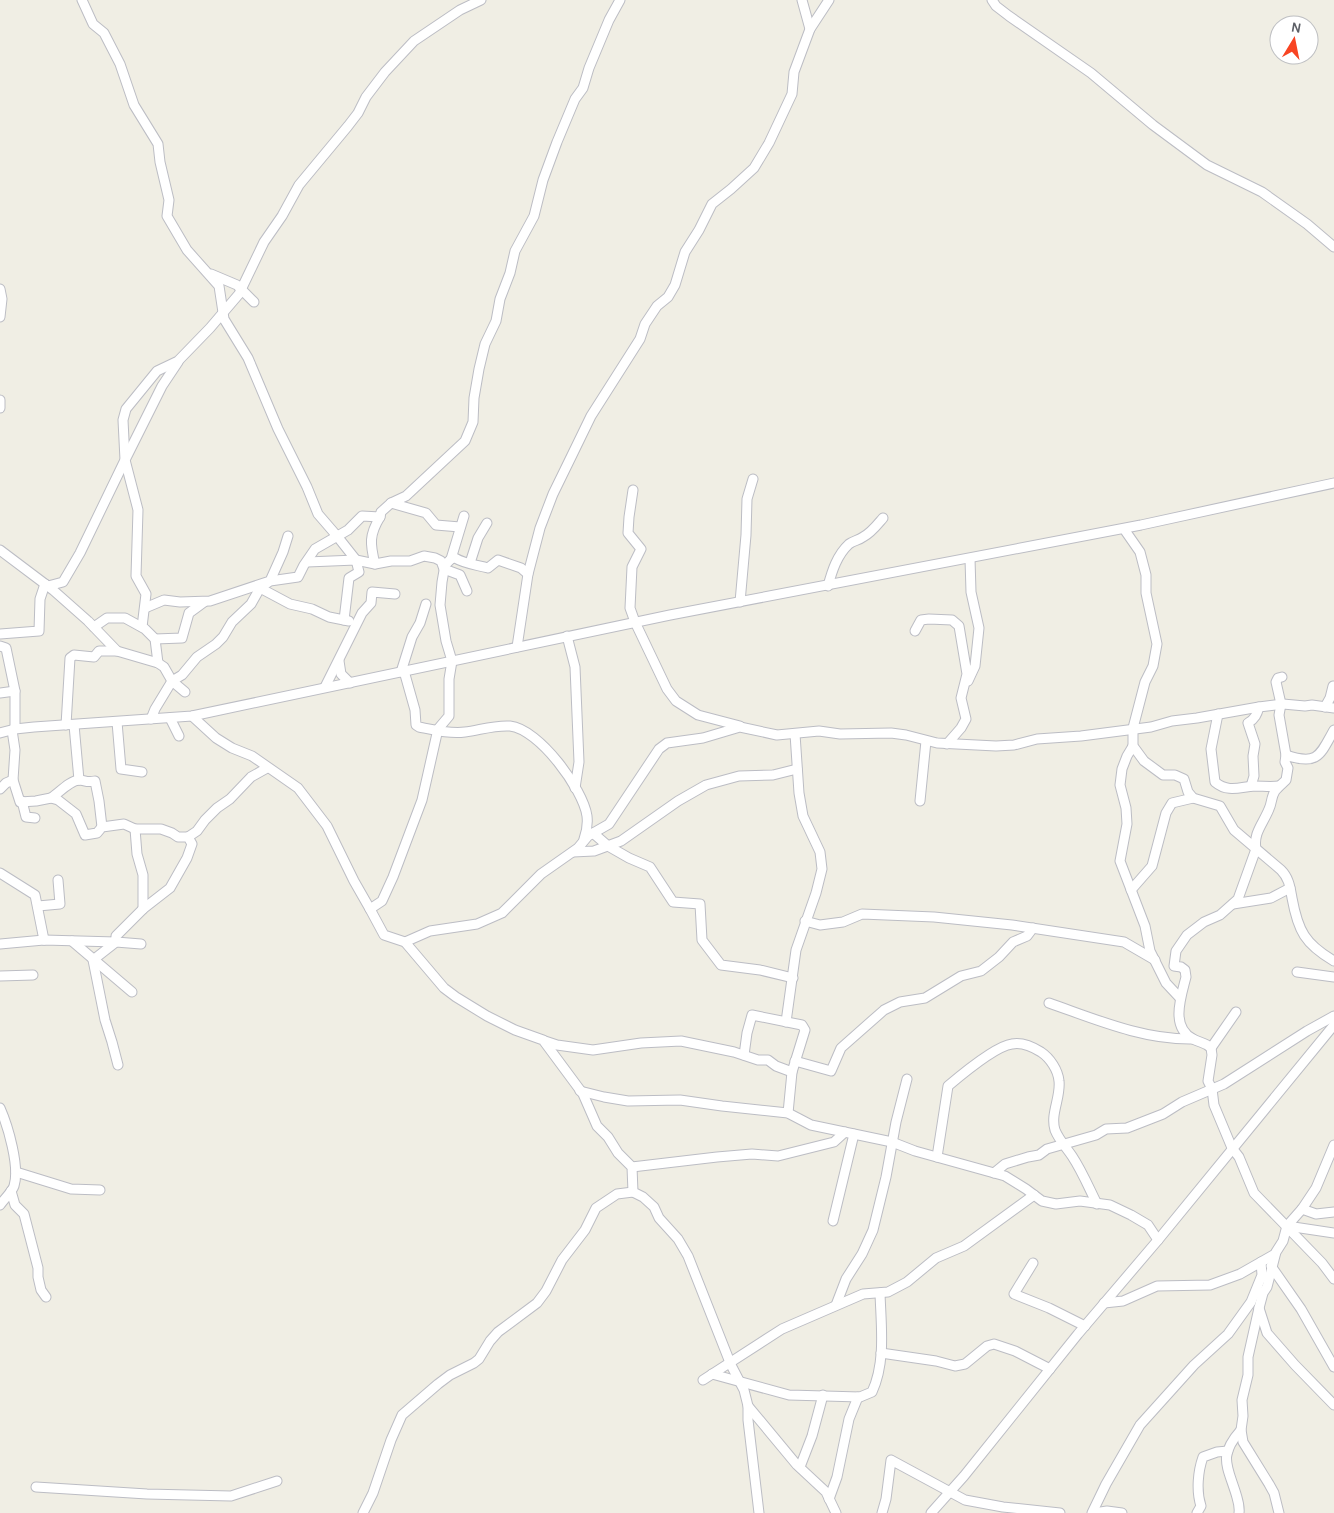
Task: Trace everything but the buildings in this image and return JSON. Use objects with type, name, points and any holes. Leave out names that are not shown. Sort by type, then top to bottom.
[{"type":"street","points":[[82,0],[94,24],[104,33],[120,64],[134,105],[158,144],[160,162],[169,200],[167,216],[187,250],[219,286],[224,319],[248,358],[278,429],[307,487],[318,514],[338,536],[356,560],[360,569],[359,572],[349,578],[344,620]]},
{"type":"street","points":[[46,585],[63,582],[80,553],[162,386],[178,361],[242,290],[264,242],[282,216],[299,185],[358,113],[366,97],[385,72],[414,41],[454,14],[481,0]]},
{"type":"street","points":[[376,564],[371,546],[371,532],[381,512],[391,503],[406,496],[465,441],[473,422],[479,369],[485,344],[496,321],[500,299],[510,273],[515,251],[534,216],[543,180],[557,142],[575,99],[583,88],[589,68],[609,20],[620,0]]},
{"type":"street","points":[[802,0],[810,29]]},
{"type":"street","points":[[517,647],[528,574],[540,528],[553,494],[591,416],[640,339],[645,324],[657,306],[668,297],[675,284],[685,252],[712,204],[754,168],[769,143],[792,94],[794,72],[810,29],[829,0]]},
{"type":"street","points":[[992,0],[996,6],[1009,16],[1091,73],[1153,125],[1207,165],[1262,192],[1307,224],[1334,247]]},
{"type":"street","points":[[208,273],[237,285],[254,302]]},
{"type":"street","points":[[0,289],[2,299],[0,317]]},
{"type":"street","points":[[142,627],[146,594],[136,576],[138,510],[125,460],[123,420],[126,409],[158,371],[178,361]]},
{"type":"street","points":[[0,400],[0,408]]},
{"type":"street","points":[[740,602],[747,499],[754,479]]},
{"type":"street","points":[[0,734],[14,730],[192,716],[635,622],[1124,529],[1334,483]]},
{"type":"street","points":[[633,490],[628,517],[628,533],[641,549],[632,567],[630,608],[667,689],[676,701],[698,715],[777,735],[819,731],[840,734],[891,734],[906,735],[926,741],[947,744],[996,746],[1014,745],[1037,739],[1081,736],[1151,727],[1281,704],[1305,706],[1312,704],[1329,708],[1333,686]]},
{"type":"street","points":[[391,503],[426,513],[436,525],[460,527]]},
{"type":"street","points":[[145,608],[164,600],[204,602],[270,581],[298,577],[315,549],[348,530],[362,516],[380,517]]},
{"type":"street","points":[[444,569],[451,559],[464,516]]},
{"type":"street","points":[[828,586],[834,565],[843,551],[850,543],[862,538],[877,526],[883,518]]},
{"type":"street","points":[[470,562],[478,538],[487,523]]},
{"type":"street","points":[[1124,529],[1140,552],[1146,575],[1146,594],[1157,644],[1153,666],[1145,682],[1133,728],[1133,746],[1126,756],[1122,769],[1120,785],[1126,808],[1127,824],[1120,861],[1145,926],[1150,951],[1166,983],[1180,998]]},
{"type":"street","points":[[151,719],[172,681],[182,675],[197,657],[223,637],[232,622],[251,604],[260,588],[270,581],[288,536]]},
{"type":"street","points":[[0,550],[88,620],[117,651]]},
{"type":"street","points":[[307,562],[356,560],[376,564],[391,561],[410,561],[424,556],[441,561],[444,569],[440,605],[446,641],[452,661],[448,679],[449,716],[438,731],[422,800],[393,877],[382,901],[370,909]]},
{"type":"street","points":[[451,559],[455,558],[462,562],[470,562],[488,568],[498,560],[521,568],[528,574]]},
{"type":"street","points":[[965,685],[975,666],[979,628],[971,592],[970,559]]},
{"type":"street","points":[[444,569],[460,575],[466,591]]},
{"type":"street","points":[[0,634],[39,631],[40,598],[46,585]]},
{"type":"street","points":[[260,588],[290,604],[312,609],[330,617],[357,623]]},
{"type":"street","points":[[325,687],[362,613],[371,603],[372,592],[394,594]]},
{"type":"street","points":[[155,640],[182,638],[189,613],[204,602]]},
{"type":"street","points":[[426,604],[420,623],[412,637],[402,671],[415,710],[416,725],[438,731],[465,732],[495,726],[512,726],[542,744],[562,767],[587,814],[588,828],[583,842]]},
{"type":"street","points":[[94,627],[107,618],[125,618],[142,627],[155,640],[158,662]]},
{"type":"street","points":[[914,631],[921,620],[929,619],[952,620],[959,626],[967,674],[961,698],[966,719],[962,728],[947,744]]},
{"type":"street","points":[[567,636],[575,667],[579,762],[575,789]]},
{"type":"street","points":[[0,646],[6,648],[16,691],[13,780],[17,797],[22,802],[26,817],[35,818]]},
{"type":"street","points":[[78,780],[70,725],[70,658],[74,655],[94,657],[99,651],[117,651],[158,662],[164,667],[172,681],[185,692]]},
{"type":"street","points":[[339,661],[342,674],[350,683]]},
{"type":"street","points":[[1282,677],[1278,678],[1276,682],[1281,704],[1278,715],[1286,755],[1285,762],[1288,768],[1286,780],[1276,790],[1271,799],[1270,808],[1257,831],[1256,849],[1238,899],[1220,914],[1204,922],[1187,935],[1176,951],[1174,966],[1185,970],[1186,977],[1180,998],[1178,1015],[1186,1034],[1193,1039],[1206,1043],[1211,1048],[1212,1055],[1208,1081],[1212,1089],[1214,1104],[1232,1148],[1239,1157],[1254,1193],[1322,1263],[1334,1279]]},
{"type":"street","points":[[0,693],[16,691]]},
{"type":"street","points":[[1251,786],[1254,776],[1253,756],[1255,744],[1248,723],[1257,715],[1260,707]]},
{"type":"street","points":[[1218,714],[1210,749],[1215,782],[1227,789],[1251,786],[1280,786]]},
{"type":"street","points":[[192,716],[216,738],[232,748],[252,756],[298,788],[327,826],[384,935],[406,942],[444,988],[487,1016],[515,1030],[556,1045],[593,1050],[641,1043],[681,1041],[758,1060],[768,1060],[776,1066],[792,1072]]},
{"type":"street","points":[[170,718],[179,736]]},
{"type":"street","points":[[117,722],[121,769],[142,772]]},
{"type":"street","points":[[406,942],[430,932],[478,924],[502,913],[541,874],[572,852],[593,833],[609,824],[659,749],[667,743],[703,738],[740,726]]},
{"type":"street","points":[[1286,755],[1313,760],[1319,755],[1334,730]]},
{"type":"street","points":[[786,1022],[796,950],[816,893],[822,869],[820,852],[803,816],[796,769],[795,734]]},
{"type":"street","points":[[920,801],[926,741]]},
{"type":"street","points":[[1133,746],[1144,761],[1163,775],[1184,778],[1188,792],[1193,798]]},
{"type":"street","points":[[51,798],[64,803],[76,814],[85,835],[97,833],[102,827],[124,824],[135,828],[161,829],[178,837],[188,837],[197,831],[211,814],[230,799],[251,777],[267,768]]},
{"type":"street","points":[[572,852],[594,851],[621,842],[678,801],[706,785],[740,776],[773,775],[796,769]]},
{"type":"street","points":[[0,789],[6,782],[13,780]]},
{"type":"street","points":[[22,802],[51,798],[78,780],[87,783],[95,782],[100,801],[102,827]]},
{"type":"street","points":[[1130,890],[1152,866],[1166,813],[1172,803],[1193,798],[1220,806],[1234,830],[1287,876],[1296,920],[1300,930],[1317,951],[1334,960]]},
{"type":"street","points":[[135,828],[137,854],[143,875],[143,909]]},
{"type":"street","points":[[593,833],[608,846],[650,867],[673,902],[700,904],[702,940],[721,965],[760,970],[793,978]]},
{"type":"street","points":[[116,942],[116,936],[143,909],[170,888],[192,848],[188,837]]},
{"type":"street","points":[[0,873],[35,894],[44,940]]},
{"type":"street","points":[[38,906],[60,904],[58,880]]},
{"type":"street","points":[[1233,904],[1271,898],[1290,888]]},
{"type":"street","points":[[806,921],[820,925],[843,922],[862,914],[934,917],[1033,928],[1124,942],[1155,960]]},
{"type":"street","points":[[795,1061],[831,1071],[841,1048],[884,1010],[900,1002],[925,998],[960,976],[982,971],[999,957],[1012,942],[1027,936],[1033,928]]},
{"type":"street","points":[[0,944],[44,940],[141,944]]},
{"type":"street","points":[[72,941],[132,992]]},
{"type":"street","points":[[93,960],[116,942]]},
{"type":"street","points":[[93,960],[105,1020],[118,1065]]},
{"type":"street","points":[[1297,972],[1334,976]]},
{"type":"street","points":[[0,976],[33,975]]},
{"type":"street","points":[[1049,1002],[1141,1033],[1172,1040],[1193,1039]]},
{"type":"street","points":[[1211,1048],[1236,1012]]},
{"type":"street","points":[[744,1056],[752,1015],[802,1025],[805,1030],[792,1072],[788,1113]]},
{"type":"street","points":[[994,1173],[1005,1164],[1028,1156],[1039,1156],[1047,1149],[1096,1134],[1106,1129],[1127,1128],[1163,1114],[1182,1102],[1240,1074],[1334,1016]]},
{"type":"street","points":[[931,1513],[1334,1025]]},
{"type":"street","points":[[543,1040],[580,1091],[598,1126],[618,1153],[632,1167],[633,1192]]},
{"type":"street","points":[[937,1157],[948,1086],[971,1067],[1012,1044],[1032,1046],[1049,1058],[1059,1079],[1055,1129],[1073,1157],[1097,1204]]},
{"type":"street","points":[[836,1306],[846,1279],[862,1254],[873,1230],[907,1079]]},
{"type":"street","points":[[580,1091],[628,1101],[680,1100],[788,1113],[812,1125],[892,1142],[1004,1176],[1042,1201],[1056,1204],[1080,1202],[1110,1205],[1148,1225],[1158,1240]]},
{"type":"street","points":[[0,1108],[6,1121],[16,1172],[14,1187],[0,1205]]},
{"type":"street","points":[[632,1167],[752,1154],[778,1156],[834,1142],[850,1133]]},
{"type":"street","points":[[833,1221],[850,1133]]},
{"type":"street","points":[[1279,1513],[1274,1493],[1243,1442],[1241,1430],[1243,1416],[1242,1400],[1248,1375],[1248,1357],[1259,1308],[1275,1254],[1283,1241],[1287,1226],[1302,1209],[1316,1188],[1334,1145]]},
{"type":"street","points":[[16,1172],[63,1187],[98,1193]]},
{"type":"street","points":[[11,1191],[15,1205],[24,1214],[38,1268],[41,1290],[46,1297]]},
{"type":"street","points":[[363,1513],[373,1493],[402,1415],[450,1375],[474,1363],[494,1336],[537,1303],[546,1292],[562,1260],[585,1230],[596,1208],[617,1194],[633,1192],[643,1197],[654,1207],[659,1218],[678,1239],[688,1256],[730,1362],[740,1381],[748,1406],[759,1513]]},
{"type":"street","points":[[703,1380],[782,1329],[863,1294],[888,1292],[907,1282],[936,1258],[964,1246],[1034,1195]]},
{"type":"street","points":[[1302,1209],[1316,1214],[1334,1212]]},
{"type":"street","points":[[1287,1226],[1334,1233]]},
{"type":"street","points":[[1104,1304],[1123,1302],[1157,1286],[1210,1285],[1240,1274],[1275,1254]]},
{"type":"street","points":[[1093,1513],[1106,1484],[1140,1425],[1194,1365],[1228,1334],[1251,1302],[1262,1275],[1261,1262]]},
{"type":"street","points":[[1033,1263],[1014,1294],[1049,1308],[1085,1326]]},
{"type":"street","points":[[1271,1266],[1301,1309],[1334,1368]]},
{"type":"street","points":[[712,1374],[789,1395],[858,1397],[872,1392],[877,1382],[883,1341],[880,1293]]},
{"type":"street","points":[[1259,1308],[1267,1333],[1334,1405]]},
{"type":"street","points":[[881,1353],[936,1361],[955,1366],[965,1364],[987,1346],[994,1344],[1015,1351],[1050,1369]]},
{"type":"street","points":[[800,1467],[812,1436],[823,1395]]},
{"type":"street","points":[[829,1499],[838,1477],[849,1419],[858,1397]]},
{"type":"street","points":[[748,1406],[800,1467],[826,1492],[836,1513]]},
{"type":"street","points":[[1239,1513],[1239,1502],[1226,1466],[1231,1442],[1241,1430]]},
{"type":"street","points":[[1197,1513],[1201,1506],[1198,1496],[1203,1456],[1217,1452],[1228,1452]]},
{"type":"street","points":[[882,1513],[891,1460],[964,1500],[1003,1507],[1060,1513]]},
{"type":"street","points":[[36,1487],[147,1494],[231,1496],[277,1481]]},
{"type":"street","points":[[1093,1513],[1107,1511],[1122,1513]]}]
